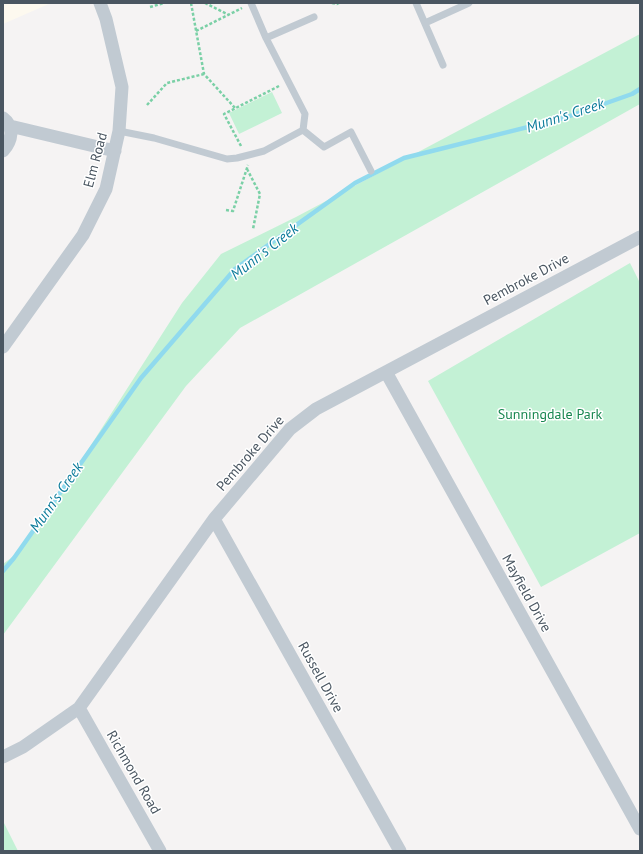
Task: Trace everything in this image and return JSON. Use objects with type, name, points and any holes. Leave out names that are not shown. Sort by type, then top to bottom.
[{"type":"street","name":"Elm Road","points":[[3,347],[83,235],[106,189],[119,131],[122,86],[106,19],[100,3]]},
{"type":"street","points":[[3,151],[8,146],[11,139],[11,132],[6,122]]},
{"type":"street","points":[[6,122],[115,151]]},
{"type":"street","name":"Pembroke Drive","points":[[3,757],[23,747],[79,708],[214,519],[290,429],[316,409],[640,237]]},
{"type":"street","name":"Mayfield Drive","points":[[386,372],[640,829]]},
{"type":"street","name":"Russell Drive","points":[[214,519],[400,851]]},
{"type":"street","name":"Richmond Road","points":[[79,708],[160,851]]},
{"type":"lane","points":[[251,3],[266,38],[305,114],[303,130]]},
{"type":"lane","points":[[416,3],[443,65]]},
{"type":"lane","points":[[424,24],[469,3]]},
{"type":"lane","points":[[266,38],[314,17]]},
{"type":"lane","points":[[119,131],[154,138],[227,159],[264,151],[303,130]]},
{"type":"lane","points":[[303,130],[324,147],[351,132],[371,171]]},
{"type":"path","points":[[150,7],[164,3]]},
{"type":"path","points":[[191,3],[204,74],[235,108]]},
{"type":"path","points":[[205,3],[229,15]]},
{"type":"path","points":[[196,31],[251,3]]},
{"type":"path","points":[[332,3],[339,3]]},
{"type":"path","points":[[148,105],[167,83],[204,74]]},
{"type":"path","points":[[226,210],[232,211],[249,155],[224,114],[288,81]]},
{"type":"path","points":[[246,169],[260,194],[253,229]]},
{"type":"shaded area","points":[[3,3],[51,3],[3,24]]},
{"type":"green space","points":[[640,34],[640,104],[240,328],[186,386],[3,635],[3,564],[15,555],[66,484],[182,303],[221,254],[296,217]]},
{"type":"green space","points":[[272,92],[282,113],[239,134],[229,113]]},
{"type":"green space","name":"Sunningdale Park","points":[[630,263],[640,283],[640,533],[541,587],[428,381]]},
{"type":"green space","points":[[3,821],[18,851],[3,851]]},
{"type":"waterway","name":"Munn's Creek","points":[[3,571],[14,558],[141,378],[235,269],[355,183],[404,158],[564,118],[632,94],[640,89]]}]
